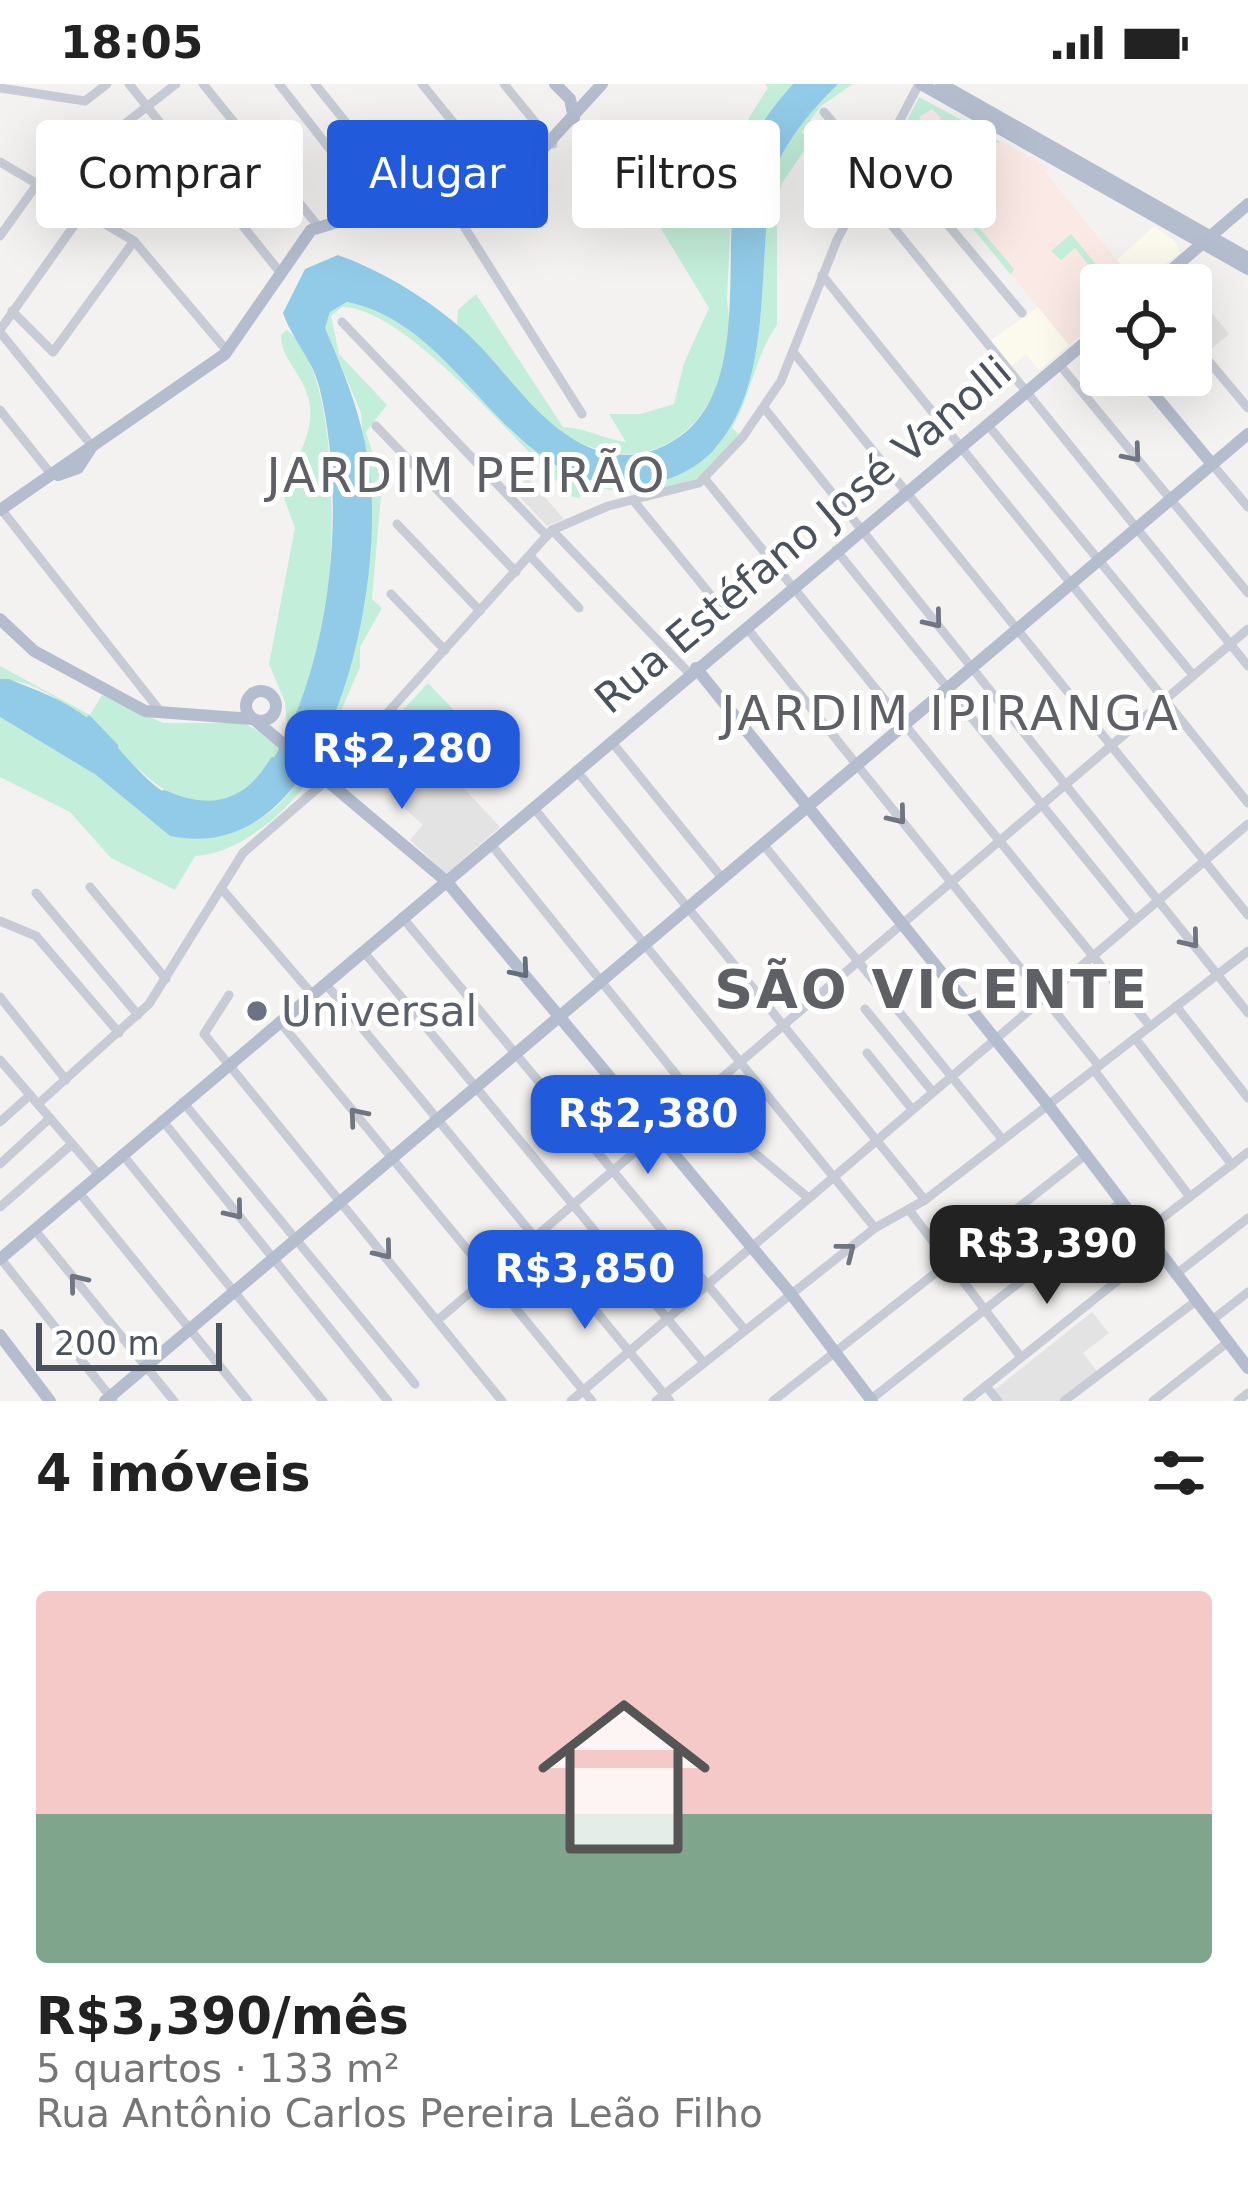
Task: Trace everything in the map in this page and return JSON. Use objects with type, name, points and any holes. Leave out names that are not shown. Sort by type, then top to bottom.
[{"type":"main road","points":[[556,84],[570,99],[574,118]]},
{"type":"main road","points":[[548,149],[602,84]]},
{"type":"main road","points":[[920,84],[1248,258]]},
{"type":"main road","points":[[941,84],[1207,240],[1248,269]]},
{"type":"main road","points":[[570,99],[587,102]]},
{"type":"main road","points":[[1178,264],[1248,205]]},
{"type":"main road","points":[[1,509],[228,352],[279,271],[318,226],[327,223]]},
{"type":"main road","name":"Rua Estéfano José Vanolli","points":[[0,1259],[1080,347]]},
{"type":"main road","points":[[1155,396],[1212,464]]},
{"type":"main road","points":[[110,1400],[188,1328],[1248,434]]},
{"type":"main road","points":[[0,619],[34,651],[129,704],[164,716],[254,720],[270,719],[275,712]]},
{"type":"main road","points":[[693,671],[995,1038],[1248,1367]]},
{"type":"main road","points":[[129,704],[140,700],[143,690]]},
{"type":"main road","points":[[224,717],[264,692],[273,697],[284,741]]},
{"type":"main road","points":[[247,702],[254,720],[446,880],[791,1294],[870,1400]]},
{"type":"main road","points":[[0,1335],[50,1401]]},
{"type":"street","points":[[49,84],[58,97]]},
{"type":"street","points":[[0,88],[85,101],[107,84]]},
{"type":"street","points":[[128,84],[279,271]]},
{"type":"street","points":[[130,120],[176,84]]},
{"type":"street","points":[[203,84],[318,226]]},
{"type":"street","points":[[280,84],[327,145]]},
{"type":"street","points":[[316,84],[344,120]]},
{"type":"street","points":[[422,84],[451,120]]},
{"type":"street","points":[[504,84],[553,145]]},
{"type":"street","points":[[902,120],[920,84]]},
{"type":"street","points":[[824,112],[831,120]]},
{"type":"street","points":[[0,162],[36,182]]},
{"type":"street","points":[[0,236],[36,186]]},
{"type":"street","points":[[78,228],[0,331],[80,457]]},
{"type":"street","points":[[114,228],[134,241],[228,352]]},
{"type":"street","points":[[465,228],[582,414]]},
{"type":"street","points":[[0,1122],[66,1080],[138,1015],[166,979],[243,853],[328,779],[549,533],[633,500],[705,479],[765,409],[846,228]]},
{"type":"street","points":[[894,228],[1248,666]]},
{"type":"street","points":[[951,228],[1022,313]]},
{"type":"street","points":[[12,311],[53,352],[134,241]]},
{"type":"street","points":[[822,274],[1248,803]]},
{"type":"street","points":[[342,322],[549,533],[693,671]]},
{"type":"street","points":[[794,353],[1248,915]]},
{"type":"street","points":[[1058,364],[1248,593]]},
{"type":"street","points":[[1212,365],[1248,408]]},
{"type":"street","points":[[765,409],[1248,1013]]},
{"type":"street","points":[[0,410],[51,474]]},
{"type":"street","points":[[986,423],[1193,675]]},
{"type":"street","points":[[376,426],[516,572]]},
{"type":"street","points":[[1212,464],[1248,507]]},
{"type":"street","points":[[705,479],[1150,1026]]},
{"type":"street","points":[[633,500],[718,604]]},
{"type":"street","points":[[1,509],[164,716]]},
{"type":"street","points":[[397,524],[480,611]]},
{"type":"street","points":[[836,550],[1135,920]]},
{"type":"street","points":[[530,556],[579,608]]},
{"type":"street","points":[[391,594],[445,650]]},
{"type":"street","points":[[746,627],[1044,997],[1190,1197]]},
{"type":"street","points":[[439,1319],[655,1130],[1248,629]]},
{"type":"street","points":[[610,741],[722,878]]},
{"type":"street","points":[[576,770],[926,1200]]},
{"type":"street","points":[[533,807],[875,1228]]},
{"type":"street","points":[[571,1401],[749,1244],[1248,824]]},
{"type":"street","points":[[490,843],[694,1097],[806,1196]]},
{"type":"street","points":[[763,844],[1003,1140]]},
{"type":"street","points":[[90,886],[166,979]]},
{"type":"street","points":[[220,888],[312,994]]},
{"type":"street","points":[[36,893],[138,1015]]},
{"type":"street","points":[[402,917],[745,1330]]},
{"type":"street","points":[[0,921],[36,936],[119,1033]]},
{"type":"street","points":[[363,951],[704,1364]]},
{"type":"street","points":[[325,982],[664,1399],[875,1228],[926,1200],[1248,951]]},
{"type":"street","points":[[229,995],[204,1034],[502,1401]]},
{"type":"street","points":[[0,998],[66,1080]]},
{"type":"street","points":[[1176,1006],[1248,1098]]},
{"type":"street","points":[[865,1009],[932,1090]]},
{"type":"street","points":[[279,1021],[592,1401]]},
{"type":"street","points":[[1135,1038],[1232,1165]]},
{"type":"street","points":[[867,1053],[911,1108]]},
{"type":"street","points":[[0,1060],[98,1174]]},
{"type":"street","points":[[183,1102],[415,1384]]},
{"type":"street","points":[[0,1163],[50,1118]]},
{"type":"street","points":[[162,1120],[388,1401]]},
{"type":"street","points":[[0,1207],[72,1144]]},
{"type":"street","points":[[1143,1234],[1248,1152]]},
{"type":"street","points":[[122,1154],[323,1401]]},
{"type":"street","points":[[773,1401],[1084,1156]]},
{"type":"street","points":[[78,1191],[248,1401]]},
{"type":"street","points":[[870,1400],[1120,1203]]},
{"type":"street","points":[[909,1210],[1020,1356]]},
{"type":"street","points":[[1175,1275],[1248,1218]]},
{"type":"street","points":[[34,1229],[174,1401]]},
{"type":"street","points":[[967,1401],[1156,1250]]},
{"type":"street","points":[[0,1259],[110,1400]]},
{"type":"street","points":[[1211,1321],[1248,1292]]},
{"type":"street","points":[[1064,1401],[1196,1301]]},
{"type":"street","points":[[1153,1401],[1228,1342]]},
{"type":"street","points":[[986,1385],[998,1401]]},
{"type":"street","points":[[1238,1401],[1248,1393]]},
{"type":"shaded area","points":[[919,97],[962,120],[908,120]]},
{"type":"shaded area","points":[[996,138],[1049,167],[1046,173],[1120,264],[1080,264],[1080,336],[1069,345],[973,228],[996,228]]},
{"type":"shaded area","points":[[1154,226],[1176,242],[1180,253],[1165,264],[1120,264],[1117,260]]},
{"type":"shaded area","points":[[1038,307],[1069,345],[1039,370],[1026,354],[1010,367],[989,342]]},
{"type":"shaded area","points":[[1212,313],[1229,334],[1212,348]]},
{"type":"shaded area","points":[[528,478],[564,519],[547,526],[514,491]]},
{"type":"shaded area","points":[[442,765],[500,827],[446,874],[410,840],[423,825],[401,805]]},
{"type":"shaded area","points":[[1092,1312],[1109,1333],[1083,1353],[1097,1371],[1058,1401],[1003,1401],[994,1390]]},
{"type":"green space","points":[[765,84],[793,84],[765,120],[749,120],[768,88]]},
{"type":"green space","points":[[838,84],[853,84],[806,120]]},
{"type":"green space","points":[[919,97],[962,120],[940,120],[932,109],[921,120],[908,120]]},
{"type":"green space","points":[[804,122],[804,151],[780,191],[780,159]]},
{"type":"green space","points":[[661,228],[731,228],[730,334],[724,368],[712,398],[695,422],[649,451],[621,454],[591,447],[545,419],[457,324],[458,310],[476,294],[563,427],[626,442],[609,414],[641,414],[674,404],[684,363],[709,308]]},
{"type":"green space","points":[[766,228],[777,228],[777,325],[732,428],[741,436],[701,477],[640,494],[579,485],[580,498],[573,497],[463,385],[398,330],[369,313],[342,307],[331,316],[339,354],[387,405],[366,432],[382,484],[372,599],[382,608],[360,647],[360,667],[321,757],[317,763],[312,759],[356,644],[370,550],[361,413],[325,328],[330,312],[347,302],[388,317],[424,342],[519,438],[553,464],[593,481],[639,485],[659,482],[696,465],[729,429],[751,377]]},
{"type":"green space","points":[[972,228],[979,228],[1014,269],[1011,275]]},
{"type":"green space","points":[[1071,234],[1096,264],[1088,264],[1075,248],[1061,260],[1051,251]]},
{"type":"green space","points":[[287,330],[305,354],[318,387],[331,473],[332,519],[322,646],[288,738],[285,702],[269,664],[295,528],[283,495],[305,442],[310,415],[304,386],[283,349],[281,335]]},
{"type":"green space","points":[[0,666],[90,715],[102,695],[163,723],[244,723],[283,745],[246,790],[212,805],[179,798],[146,776],[78,714],[41,690],[0,679]]},
{"type":"green space","points":[[428,683],[466,723],[401,785],[367,749]]},
{"type":"green space","points":[[0,717],[96,775],[170,836],[219,834],[250,824],[277,806],[301,776],[310,778],[288,805],[244,840],[195,856],[175,890],[111,858],[70,812],[0,777]]},
{"type":"water","points":[[793,84],[838,84],[804,120],[780,159],[780,120],[765,120]]},
{"type":"water","points":[[731,228],[766,228],[757,349],[742,404],[712,452],[696,465],[659,482],[639,485],[593,481],[554,464],[519,438],[424,342],[389,317],[347,302],[330,312],[325,328],[357,413],[369,467],[368,578],[357,643],[337,707],[310,764],[273,809],[226,835],[170,836],[96,775],[0,717],[0,679],[51,696],[81,713],[159,789],[193,805],[233,801],[263,775],[294,718],[310,674],[329,577],[333,527],[328,430],[316,376],[283,313],[305,269],[338,255],[414,293],[473,339],[555,426],[574,440],[613,454],[658,449],[694,424],[713,396],[728,324]]},
{"type":"waterway","points":[[89,719],[115,746]]},
{"type":"waterway","points":[[164,793],[197,803],[226,801],[251,787],[273,760]]},
{"type":"place","name":"Universal","points":[[257,1011]]},
{"type":"district","name":"JARDIM PEIRÃO","points":[[467,475]]},
{"type":"district","name":"JARDIM IPIRANGA","points":[[951,713]]},
{"type":"district","name":"SÃO VICENTE","points":[[932,989]]}]
